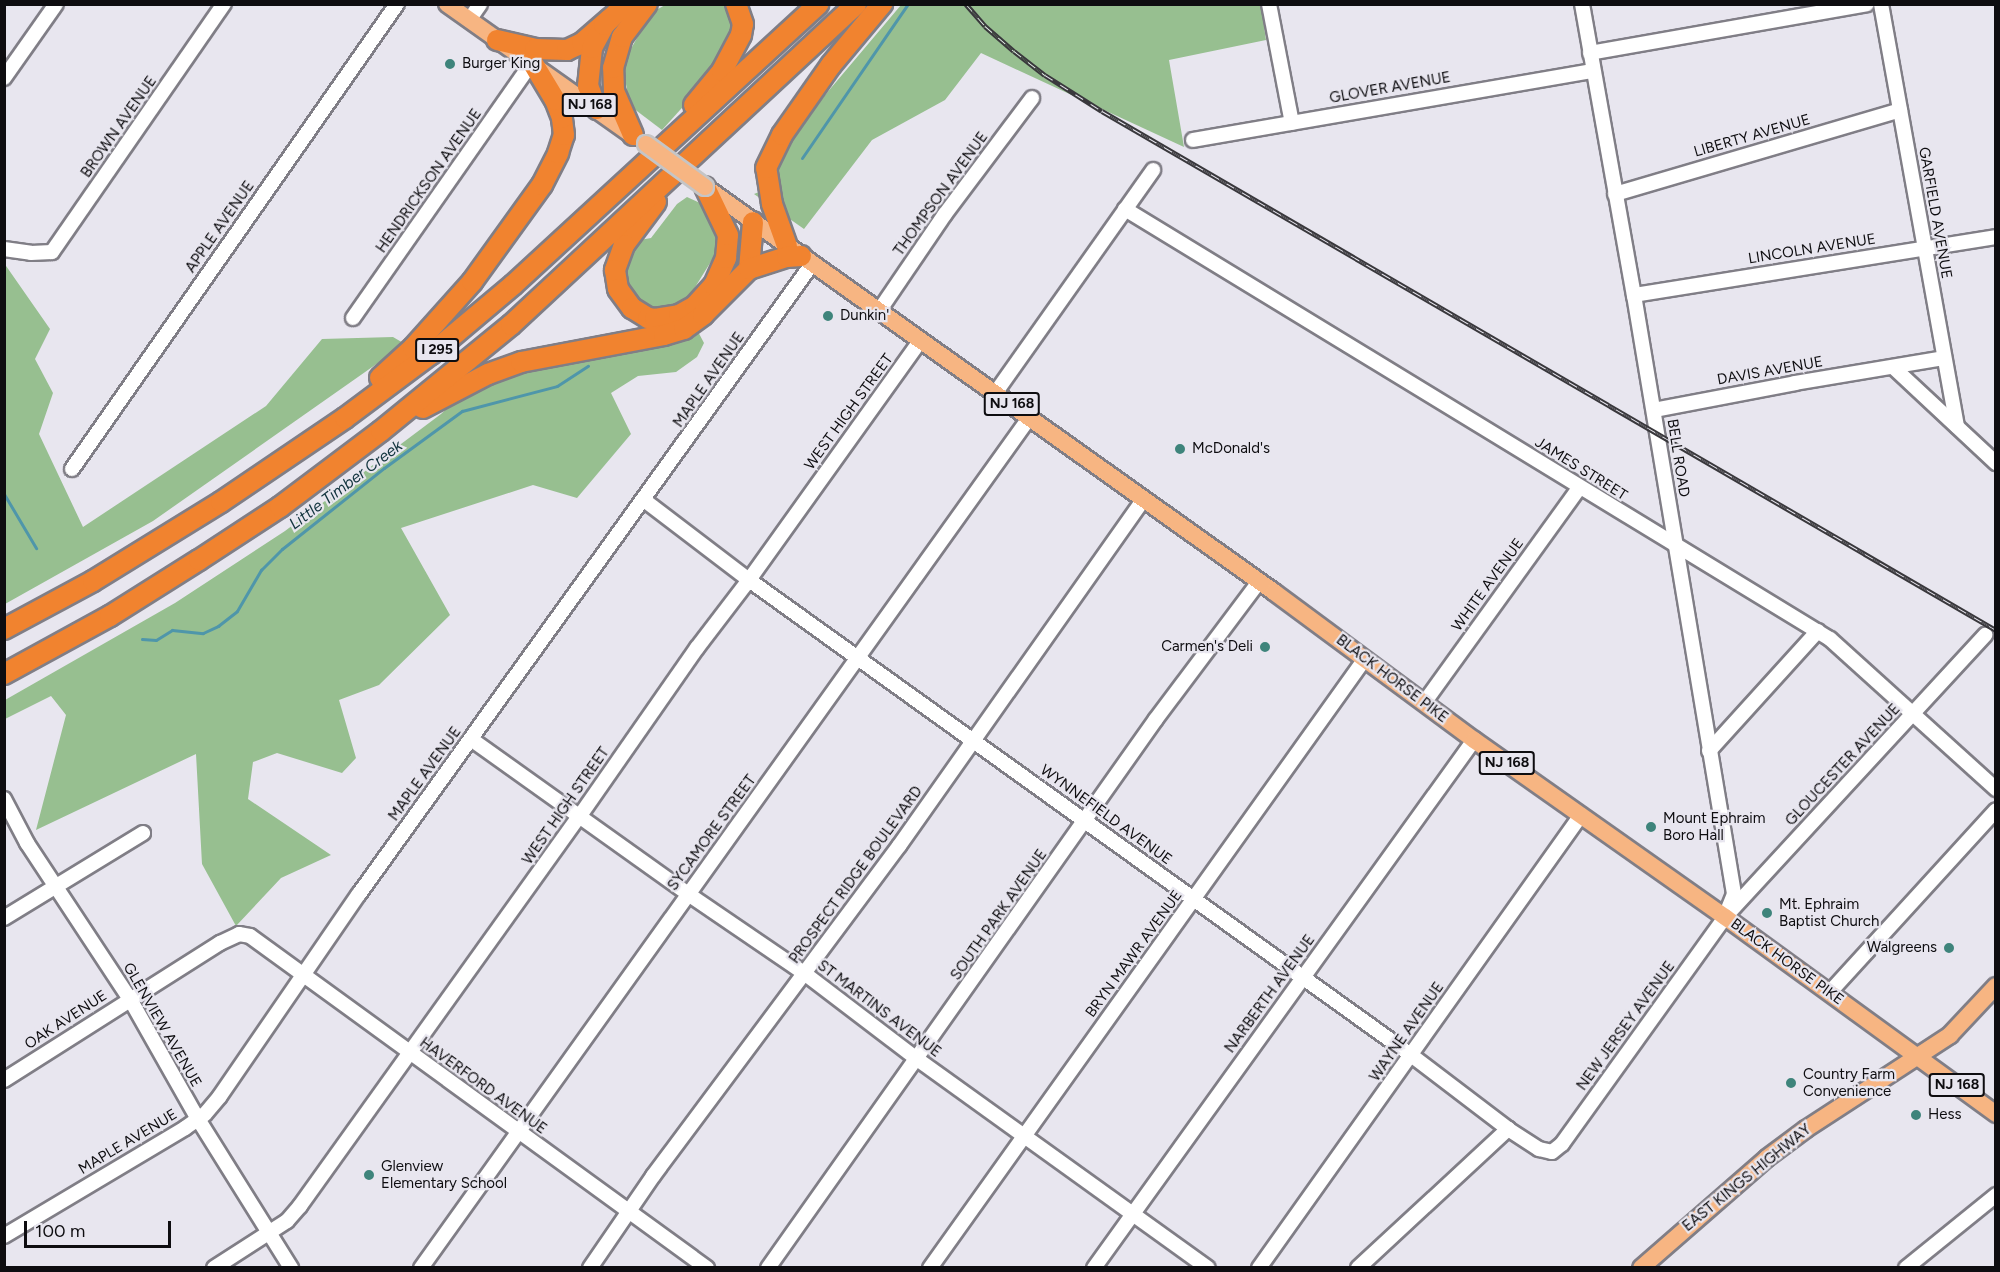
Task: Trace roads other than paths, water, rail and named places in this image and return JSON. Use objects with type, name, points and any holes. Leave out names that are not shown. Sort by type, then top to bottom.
[{"type":"highway","points":[[497,40],[535,49],[567,50],[582,43],[626,4]]},
{"type":"highway","points":[[640,140],[614,91],[613,68],[622,37],[647,4]]},
{"type":"highway","points":[[608,198],[699,100],[722,71],[741,35],[743,24],[736,4]]},
{"type":"highway","name":"I 295","points":[[4,629],[103,575],[221,502],[345,418],[431,354],[486,310],[819,4]]},
{"type":"highway","name":"I 295","points":[[4,674],[110,616],[199,560],[280,507],[381,431],[511,324],[856,4]]},
{"type":"highway","points":[[381,431],[488,374],[521,362],[664,335],[684,328],[703,315],[749,269],[800,255],[772,204],[766,168],[782,135],[831,65],[882,4]]},
{"type":"highway","points":[[597,110],[588,86],[589,62],[596,36],[610,19]]},
{"type":"highway","points":[[345,418],[367,389],[413,348],[472,282],[542,185],[564,135],[562,118],[555,100],[533,64]]},
{"type":"highway","points":[[705,187],[728,235],[726,258],[721,271],[714,285],[695,306],[669,318],[648,318],[632,308],[618,289],[616,262],[624,245],[658,200],[709,140]]},
{"type":"highway","points":[[749,269],[753,222]]},
{"type":"main road","name":"NJ 168","points":[[447,4],[800,255]]},
{"type":"main road","name":"BLACK HORSE PIKE","points":[[800,255],[996,392],[1474,740],[1920,1057],[1995,1114]]},
{"type":"main road","name":"EAST KINGS HIGHWAY","points":[[1641,1268],[1798,1135],[1920,1057],[1950,1035],[1995,986]]},
{"type":"street","points":[[4,78],[56,4]]},
{"type":"street","name":"BROWN AVENUE","points":[[4,249],[31,253],[52,252],[224,4]]},
{"type":"street","name":"APPLE AVENUE","points":[[72,469],[397,4]]},
{"type":"street","points":[[469,20],[480,4]]},
{"type":"street","points":[[1269,4],[1292,123]]},
{"type":"street","name":"BELL ROAD","points":[[1582,4],[1654,410],[1734,894],[1725,917]]},
{"type":"street","points":[[1590,53],[1867,4]]},
{"type":"street","name":"GARFIELD AVENUE","points":[[1881,4],[1957,426]]},
{"type":"street","name":"HENDRICKSON AVENUE","points":[[353,318],[533,64]]},
{"type":"street","name":"GLOVER AVENUE","points":[[1193,140],[1593,71]]},
{"type":"street","name":"THOMPSON AVENUE","points":[[879,311],[945,213],[1032,98]]},
{"type":"street","name":"LIBERTY AVENUE","points":[[1615,194],[1900,110]]},
{"type":"street","points":[[996,392],[1153,170]]},
{"type":"street","name":"JAMES STREET","points":[[1125,209],[1818,631],[1830,639],[1995,789]]},
{"type":"street","name":"LINCOLN AVENUE","points":[[1634,295],[1995,237]]},
{"type":"street","name":"MAPLE AVENUE","points":[[4,1236],[198,1119],[220,1096],[302,975],[644,500],[800,255]]},
{"type":"street","name":"WEST HIGH STREET","points":[[214,1268],[287,1221],[300,1206],[579,817],[697,648],[749,580],[921,340]]},
{"type":"street","name":"DAVIS AVENUE","points":[[1654,410],[1944,358]]},
{"type":"street","points":[[1893,367],[1995,463]]},
{"type":"street","name":"SYCAMORE STREET","points":[[421,1268],[1029,418]]},
{"type":"street","name":"WHITE AVENUE","points":[[1424,703],[1580,487]]},
{"type":"street","name":"PROSPECT RIDGE BOULEVARD","points":[[590,1268],[974,741],[1144,499]]},
{"type":"street","name":"WYNNEFIELD AVENUE","points":[[644,500],[749,580],[1411,1055],[1508,1129],[1539,1149],[1552,1152]]},
{"type":"street","name":"SOUTH PARK AVENUE","points":[[768,1268],[1085,820],[1259,582]]},
{"type":"street","points":[[1709,751],[1818,631]]},
{"type":"street","name":"GLOUCESTER AVENUE","points":[[1725,917],[1985,635]]},
{"type":"street","name":"BRYN MAWR AVENUE","points":[[930,1268],[1364,660]]},
{"type":"street","name":"ST MARTINS AVENUE","points":[[471,739],[688,894],[804,973],[917,1059],[1134,1212],[1208,1268]]},
{"type":"street","name":"NARBERTH AVENUE","points":[[1094,1268],[1474,740]]},
{"type":"street","name":"GLENVIEW AVENUE","points":[[4,799],[27,843],[130,999],[198,1119],[291,1268]]},
{"type":"street","points":[[1830,992],[1995,810]]},
{"type":"street","name":"WAYNE AVENUE","points":[[1260,1268],[1581,815]]},
{"type":"street","points":[[4,918],[55,885],[144,834]]},
{"type":"street","name":"NEW JERSEY AVENUE","points":[[1552,1152],[1562,1144],[1725,917]]},
{"type":"street","name":"HAVERFORD AVENUE","points":[[239,934],[250,936],[409,1054],[707,1268]]},
{"type":"street","name":"OAK AVENUE","points":[[4,1080],[130,999],[239,934]]},
{"type":"street","points":[[1358,1268],[1508,1129]]},
{"type":"street","points":[[1906,1268],[1995,1195]]},
{"type":"waterway","name":"Little Timber Creek","points":[[802,158],[908,4]]},
{"type":"waterway","name":"Little Timber Creek","points":[[142,639],[156,640],[172,630],[203,633],[218,626],[237,611],[261,570],[282,549],[384,468],[462,411],[557,386],[588,366]]},
{"type":"waterway","name":"Little Timber Creek","points":[[4,494],[36,548]]},
{"type":"railway","points":[[966,4],[985,26],[1014,51],[1045,75],[1102,111],[1996,630]]},
{"type":"place","name":"Burger King","points":[[450,64]]},
{"type":"place","name":"Dunkin'","points":[[828,316]]},
{"type":"place","name":"McDonald's","points":[[1180,449]]},
{"type":"place","name":"Carmen's Deli","points":[[1265,647]]},
{"type":"place","name":"Mount Ephraim Boro Hall","points":[[1651,827]]},
{"type":"place","name":"Mt. Ephraim Baptist Church","points":[[1767,913]]},
{"type":"place","name":"Walgreens","points":[[1949,948]]},
{"type":"place","name":"Country Farm Convenience","points":[[1791,1083]]},
{"type":"place","name":"Hess","points":[[1916,1115]]},
{"type":"place","name":"Glenview Elementary School","points":[[369,1175]]}]
